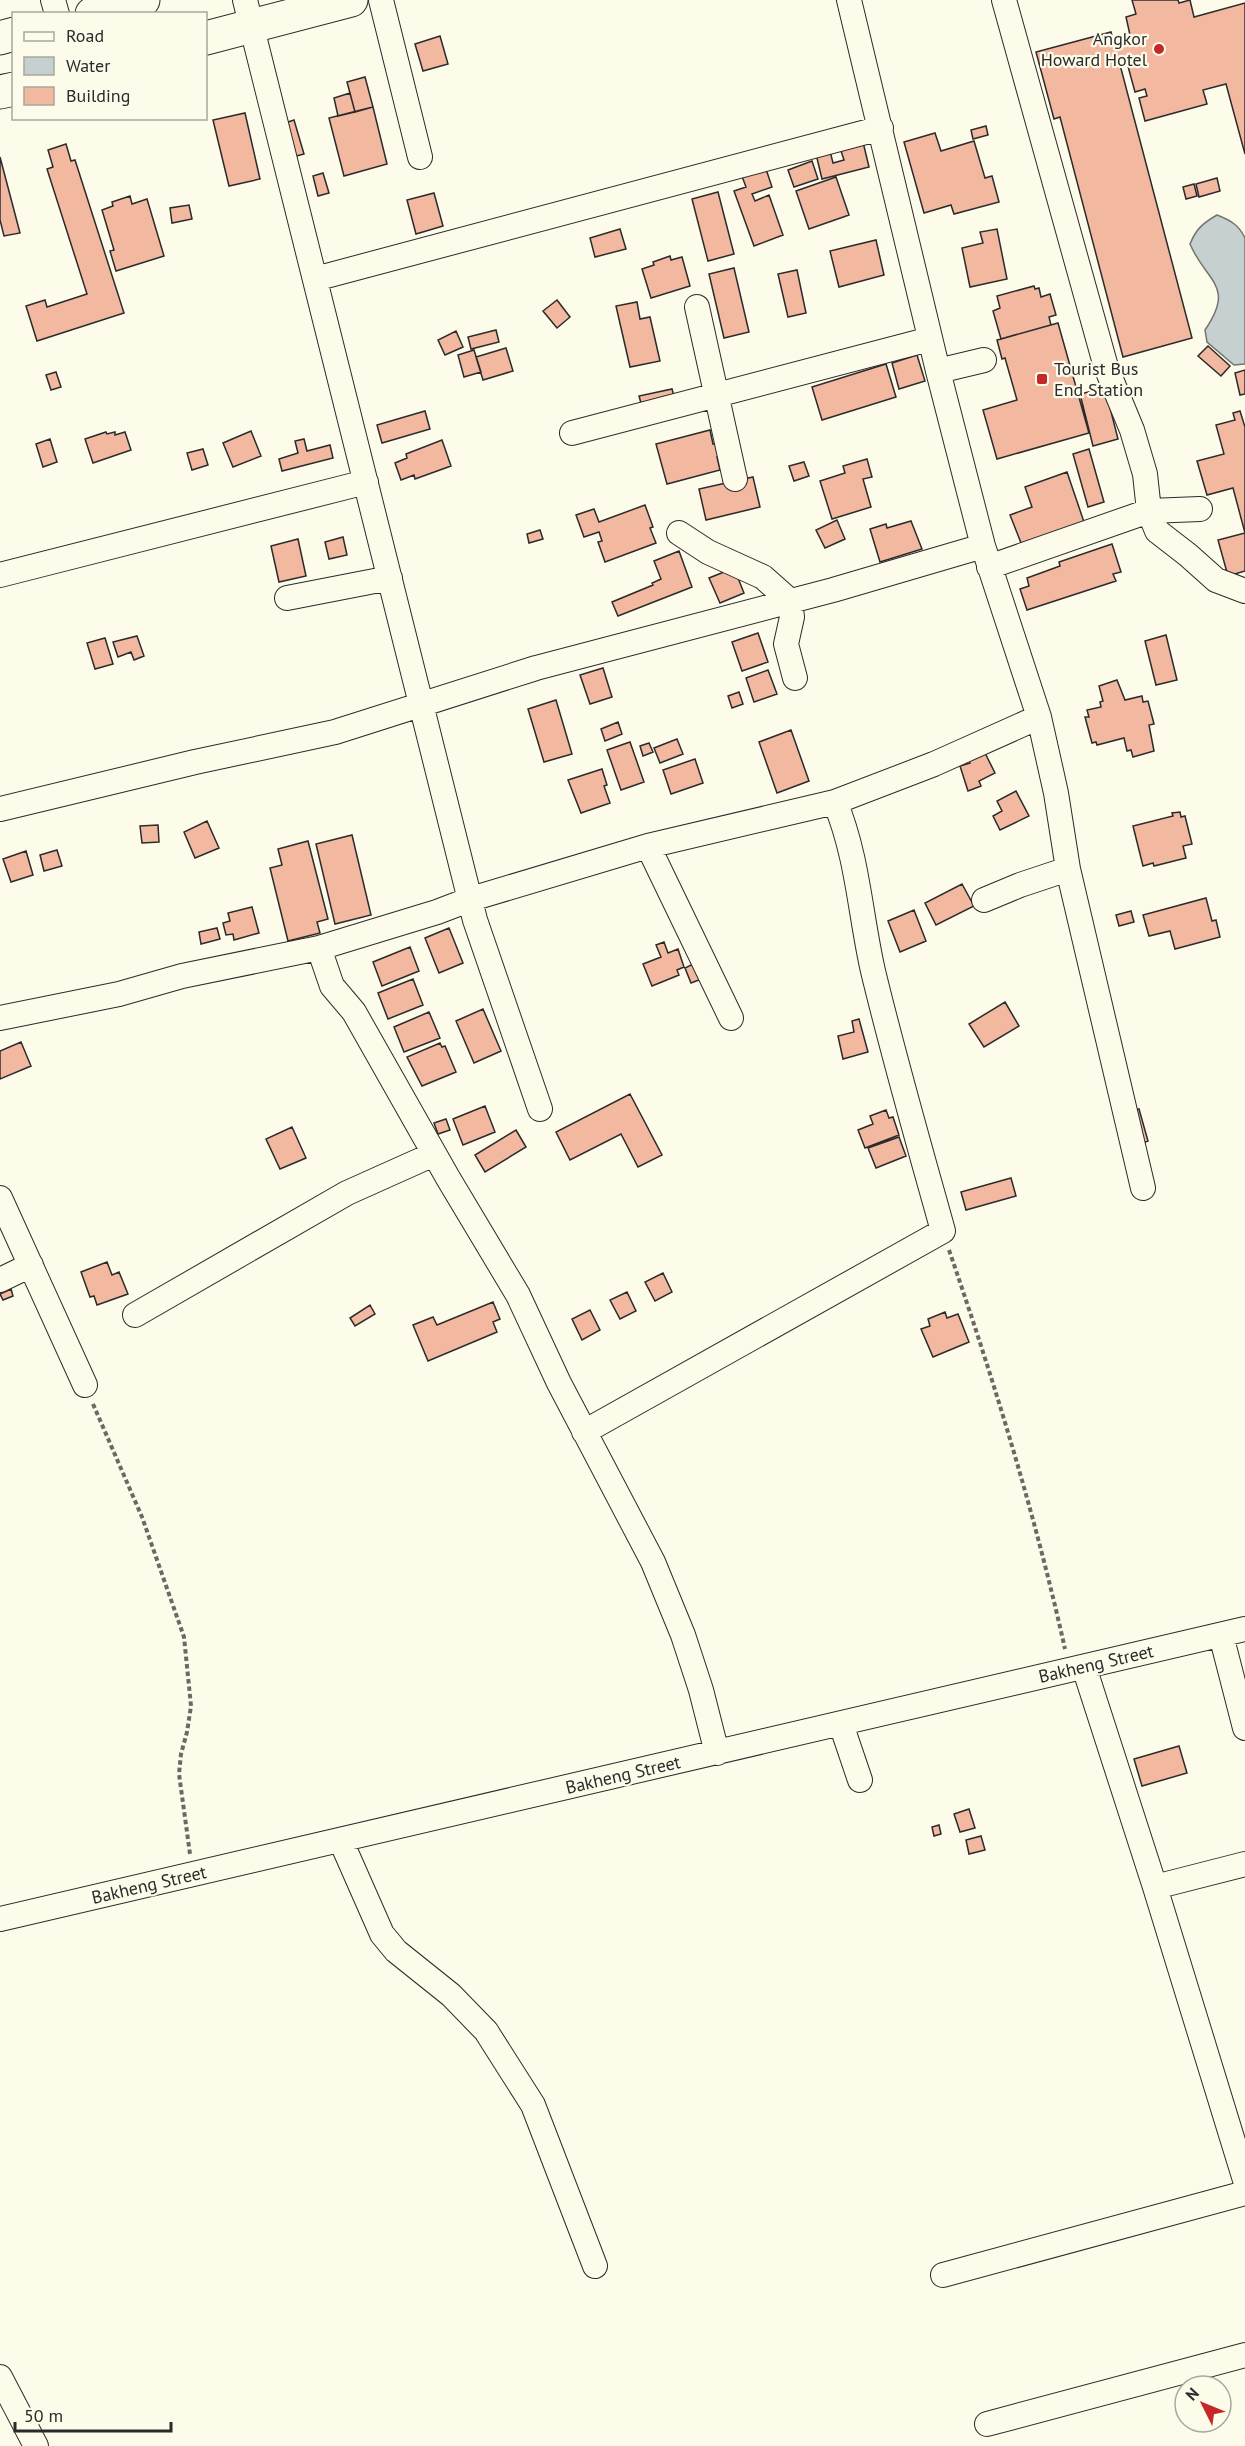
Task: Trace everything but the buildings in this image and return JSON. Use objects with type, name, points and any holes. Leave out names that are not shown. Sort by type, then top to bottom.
[{"type":"highway","points":[[99,12],[143,0]]},
{"type":"highway","points":[[207,37],[248,13],[351,0]]},
{"type":"street","points":[[381,0],[420,157]]},
{"type":"street","points":[[849,0],[930,339],[986,557],[1039,717],[1056,793],[1068,869],[1143,1188]]},
{"type":"street","points":[[1004,0],[1106,367],[1132,430],[1145,474],[1149,512],[1157,531],[1215,580],[1245,591]]},
{"type":"street","points":[[248,13],[475,920],[540,1109]]},
{"type":"street","points":[[315,279],[881,128]]},
{"type":"street","points":[[697,306],[735,479]]},
{"type":"street","points":[[572,433],[715,393],[930,339]]},
{"type":"street","points":[[938,371],[984,360]]},
{"type":"street","points":[[0,575],[366,482]]},
{"type":"street","points":[[0,809],[195,762],[335,732],[536,668],[790,601],[986,557],[1149,512],[1200,509]]},
{"type":"street","points":[[679,533],[708,552],[763,577],[790,601],[792,617],[786,644],[795,678]]},
{"type":"street","points":[[287,598],[390,578]]},
{"type":"street","points":[[0,1018],[119,994],[183,976],[319,948],[648,846],[835,802],[925,768],[1039,717]]},
{"type":"street","points":[[584,1432],[943,1231],[884,1018],[872,968],[854,861],[844,824],[835,802]]},
{"type":"street","points":[[648,846],[731,1018]]},
{"type":"street","points":[[984,900],[1068,869]]},
{"type":"street","points":[[319,948],[332,986],[354,1012],[434,1154],[518,1295],[584,1432],[670,1599],[701,1690],[717,1753]]},
{"type":"street","points":[[135,1315],[347,1193],[434,1154]]},
{"type":"street","points":[[0,1198],[85,1385]]},
{"type":"street","points":[[0,1280],[31,1265]]},
{"type":"street","name":"Bakheng Street","points":[[0,1919],[1245,1629]]},
{"type":"street","points":[[1221,1635],[1245,1728]]},
{"type":"street","points":[[1077,1669],[1155,1887],[1245,2180]]},
{"type":"street","points":[[841,1724],[860,1780]]},
{"type":"street","points":[[341,1841],[382,1934],[396,1951],[451,1995],[486,2031],[533,2105],[595,2266]]},
{"type":"street","points":[[1155,1887],[1245,1864]]},
{"type":"street","points":[[943,2276],[1245,2193]]},
{"type":"street","points":[[987,2424],[1245,2355]]},
{"type":"street","points":[[0,2376],[36,2446]]},
{"type":"path","points":[[943,1231],[984,1355],[1077,1669]]},
{"type":"path","points":[[85,1385],[142,1517],[184,1637],[191,1706],[179,1774],[193,1875]]},
{"type":"water","points":[[1217,215],[1234,224],[1245,238],[1245,364],[1234,365],[1207,342],[1205,330],[1214,315],[1218,293],[1215,284],[1190,244],[1200,227]]},
{"type":"place","name":"Angkor Howard Hotel","points":[[1159,49]]},
{"type":"place","name":"Tourist Bus End Station","points":[[1042,379]]}]
